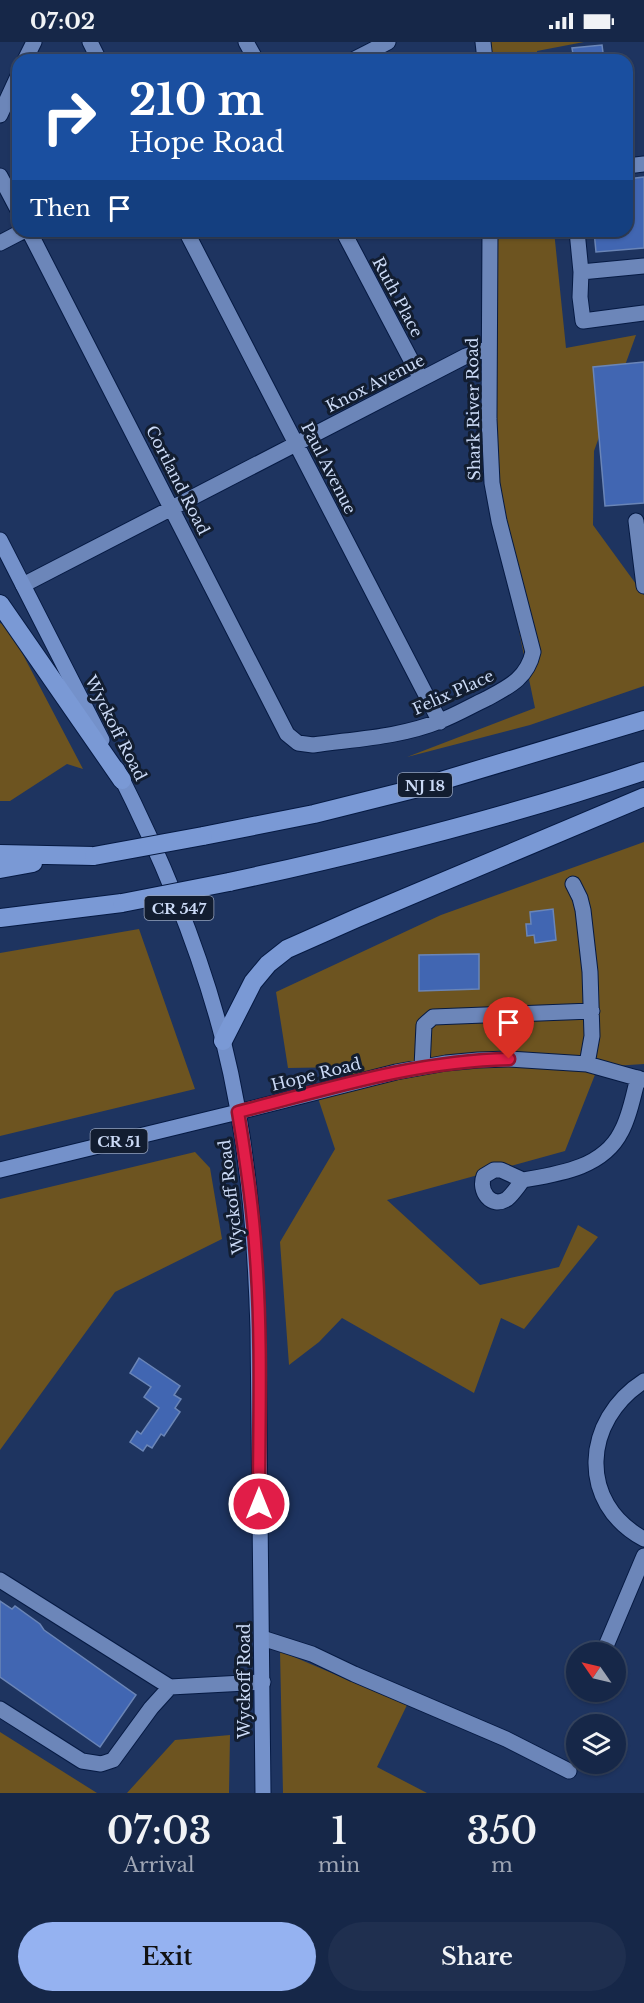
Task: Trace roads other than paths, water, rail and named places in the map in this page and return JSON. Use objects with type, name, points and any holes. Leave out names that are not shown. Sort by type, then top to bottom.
[{"type":"highway","points":[[0,604],[122,780]]},
{"type":"highway","name":"NJ 18","points":[[0,869],[73,856],[94,856],[314,814],[414,789],[644,720]]},
{"type":"highway","points":[[0,918],[122,903],[229,882],[393,845],[644,771]]},
{"type":"highway","points":[[223,1041],[261,971],[293,946],[644,797]]},
{"type":"highway","points":[[0,855],[73,856]]},
{"type":"main road","name":"Wyckoff Road","points":[[0,540],[122,780],[166,873],[209,991],[223,1041],[238,1112],[248,1171],[256,1258],[263,1682],[262,1793]]},
{"type":"main road","name":"Hope Road","points":[[0,1170],[238,1112]]},
{"type":"street","points":[[365,54],[388,42]]},
{"type":"street","points":[[0,115],[12,89]]},
{"type":"street","points":[[0,176],[12,199]]},
{"type":"street","name":"Cortland Road","points":[[32,237],[287,734],[298,743]]},
{"type":"street","name":"Paul Avenue","points":[[189,237],[440,722]]},
{"type":"street","name":"Ruth Place","points":[[346,237],[421,380]]},
{"type":"street","name":"Shark River Road","points":[[490,237],[489,453],[492,483],[499,521],[533,652]]},
{"type":"street","points":[[578,237],[583,321],[644,313]]},
{"type":"street","points":[[581,272],[644,266]]},
{"type":"street","name":"Knox Avenue","points":[[23,585],[466,357],[489,348]]},
{"type":"street","points":[[636,521],[644,586]]},
{"type":"street","name":"Felix Place","points":[[298,743],[313,745],[412,730],[440,722],[514,684],[525,674],[533,652]]},
{"type":"street","points":[[573,884],[583,910],[590,972],[592,1036],[587,1064]]},
{"type":"street","points":[[422,1067],[424,1025],[433,1017],[591,1011]]},
{"type":"street","name":"Hope Road","points":[[238,1112],[396,1072],[478,1060],[509,1059],[587,1064],[641,1079]]},
{"type":"street","points":[[523,1180],[552,1175],[584,1165],[603,1154],[621,1132],[641,1079]]},
{"type":"street","points":[[644,1381],[626,1395],[605,1422],[598,1439],[596,1461],[600,1488],[609,1507],[628,1529],[644,1539]]},
{"type":"street","points":[[608,1642],[644,1556]]},
{"type":"street","points":[[0,1580],[170,1687],[263,1682]]},
{"type":"street","points":[[262,1638],[312,1654],[506,1739],[566,1769]]},
{"type":"street","points":[[0,1709],[82,1761],[101,1764],[113,1760],[151,1708],[170,1687]]}]
